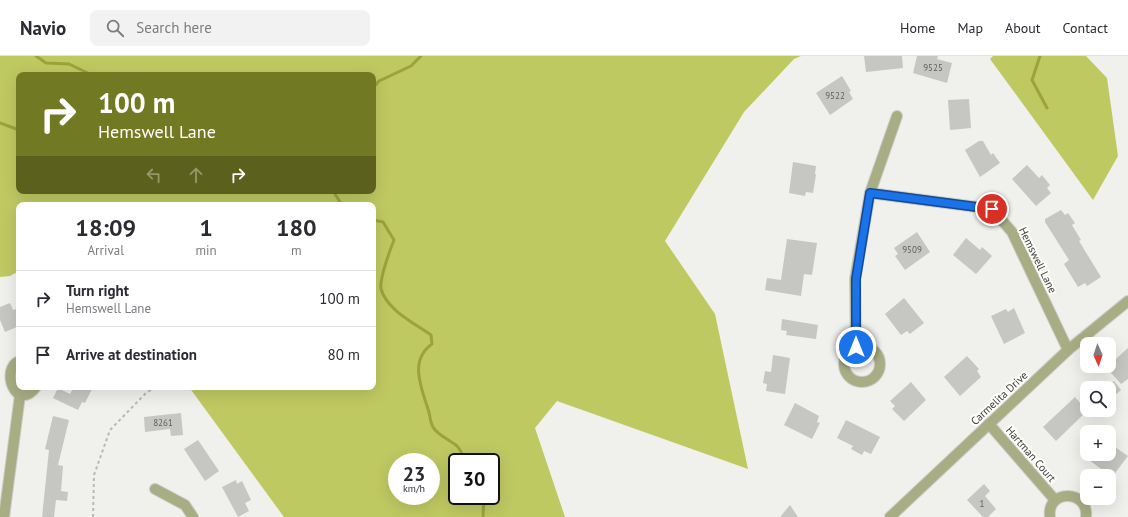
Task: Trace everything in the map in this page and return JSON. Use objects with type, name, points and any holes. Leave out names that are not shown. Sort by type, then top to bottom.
[{"type":"street","points":[[856,347],[856,279],[870,193],[897,116]]},
{"type":"street","name":"Hemswell Lane","points":[[870,193],[992,209],[1012,232],[1068,350]]},
{"type":"street","name":"Carmelita Drive","points":[[890,517],[1068,350],[1128,301]]},
{"type":"street","points":[[16,362],[12,363],[6,371],[4,377],[7,387],[11,391],[20,395],[33,390]]},
{"type":"street","points":[[4,517],[20,395]]},
{"type":"street","name":"Hartman Court","points":[[989,424],[1055,500]]},
{"type":"street","points":[[155,489],[185,505],[193,517]]},
{"type":"street","points":[[1050,517],[1050,509],[1055,500],[1065,496],[1075,497],[1080,500],[1085,509],[1086,517]]},
{"type":"path","points":[[93,517],[94,475],[110,430],[150,390]]},
{"type":"green space","points":[[0,56],[801,56],[794,59],[744,112],[665,241],[715,314],[748,469],[557,401],[535,428],[565,517],[284,517],[191,390],[376,390],[376,202],[16,202],[16,273],[10,276],[0,277]]},
{"type":"green space","points":[[993,56],[1086,56],[1107,78],[1118,156],[1093,200],[990,59]]},
{"type":"building","points":[[864,56],[902,56],[903,68],[866,72]]},
{"type":"building","points":[[917,56],[938,56],[937,59],[952,63],[947,83],[913,73]]},
{"type":"building","points":[[842,76],[851,91],[849,92],[853,99],[830,115],[816,93]]},
{"type":"building","points":[[969,99],[971,128],[950,130],[948,100]]},
{"type":"building","points":[[979,141],[983,141],[991,155],[993,153],[1000,163],[980,177],[965,150]]},
{"type":"building","points":[[793,162],[816,166],[813,193],[806,192],[805,196],[789,193]]},
{"type":"building","points":[[1027,165],[1039,178],[1042,175],[1050,185],[1047,188],[1051,193],[1036,206],[1012,179]]},
{"type":"building","points":[[1061,210],[1065,215],[1068,213],[1075,223],[1072,225],[1081,240],[1079,241],[1101,277],[1087,286],[1085,283],[1078,287],[1064,264],[1069,260],[1045,222],[1045,219]]},
{"type":"building","points":[[917,232],[930,252],[905,270],[895,256],[898,254],[894,248]]},
{"type":"building","points":[[966,238],[980,250],[982,247],[992,256],[976,274],[953,255]]},
{"type":"building","points":[[787,239],[817,243],[812,275],[804,274],[801,296],[765,290],[767,278],[781,280]]},
{"type":"building","points":[[904,298],[924,323],[910,334],[907,331],[901,335],[885,314]]},
{"type":"building","points":[[10,303],[13,310],[16,309],[16,327],[5,332],[0,320],[0,307]]},
{"type":"building","points":[[1014,308],[1025,333],[1004,344],[991,316],[1006,309],[1008,312]]},
{"type":"building","points":[[782,319],[818,325],[816,339],[786,335],[787,331],[781,330]]},
{"type":"building","points":[[1128,348],[1128,379],[1121,384],[1111,373],[1116,373],[1116,359]]},
{"type":"building","points":[[773,355],[790,358],[785,394],[766,391],[767,384],[763,383],[765,371],[771,372]]},
{"type":"building","points":[[967,356],[979,369],[977,371],[981,377],[960,396],[944,377]]},
{"type":"building","points":[[911,382],[926,400],[904,421],[892,409],[895,406],[890,401]]},
{"type":"building","points":[[1116,384],[1121,390],[1116,394]]},
{"type":"building","points":[[57,390],[62,390],[70,394],[72,390],[92,390],[85,403],[82,402],[78,410],[53,398]]},
{"type":"building","points":[[1075,397],[1080,403],[1081,417],[1056,441],[1043,427]]},
{"type":"building","points":[[795,403],[819,416],[817,422],[820,423],[812,439],[784,425]]},
{"type":"building","points":[[181,413],[183,435],[171,436],[170,429],[145,432],[144,417]]},
{"type":"building","points":[[53,416],[69,420],[58,465],[63,466],[61,491],[68,492],[67,501],[56,500],[54,517],[42,517],[49,450],[45,449]]},
{"type":"building","points":[[846,420],[880,437],[871,454],[864,451],[862,455],[851,449],[853,446],[837,438]]},
{"type":"building","points":[[198,440],[219,471],[205,481],[184,449]]},
{"type":"building","points":[[1116,448],[1128,456],[1116,472],[1116,469],[1101,469],[1090,461],[1116,461]]},
{"type":"building","points":[[236,480],[237,484],[242,481],[251,500],[245,503],[249,511],[238,517],[222,487]]},
{"type":"building","points":[[984,484],[990,491],[985,496],[996,509],[988,517],[983,517],[967,500]]},
{"type":"building","points":[[790,505],[798,517],[780,517]]},
{"type":"waterway","points":[[36,56],[46,63],[69,64],[86,72]]},
{"type":"waterway","points":[[376,84],[379,81],[411,66],[421,56]]},
{"type":"waterway","points":[[1040,56],[1032,80],[1047,108]]},
{"type":"waterway","points":[[0,123],[16,129]]},
{"type":"waterway","points":[[335,194],[340,202]]},
{"type":"waterway","points":[[376,221],[383,222],[394,240],[385,265],[381,289],[384,297],[395,310],[431,335],[432,344],[425,350],[419,366],[422,392],[432,425],[435,430],[457,446],[462,453]]},
{"type":"waterway","points":[[483,517],[484,505]]},
{"type":"route","points":[[856,347],[856,279],[870,193],[992,209]]}]
